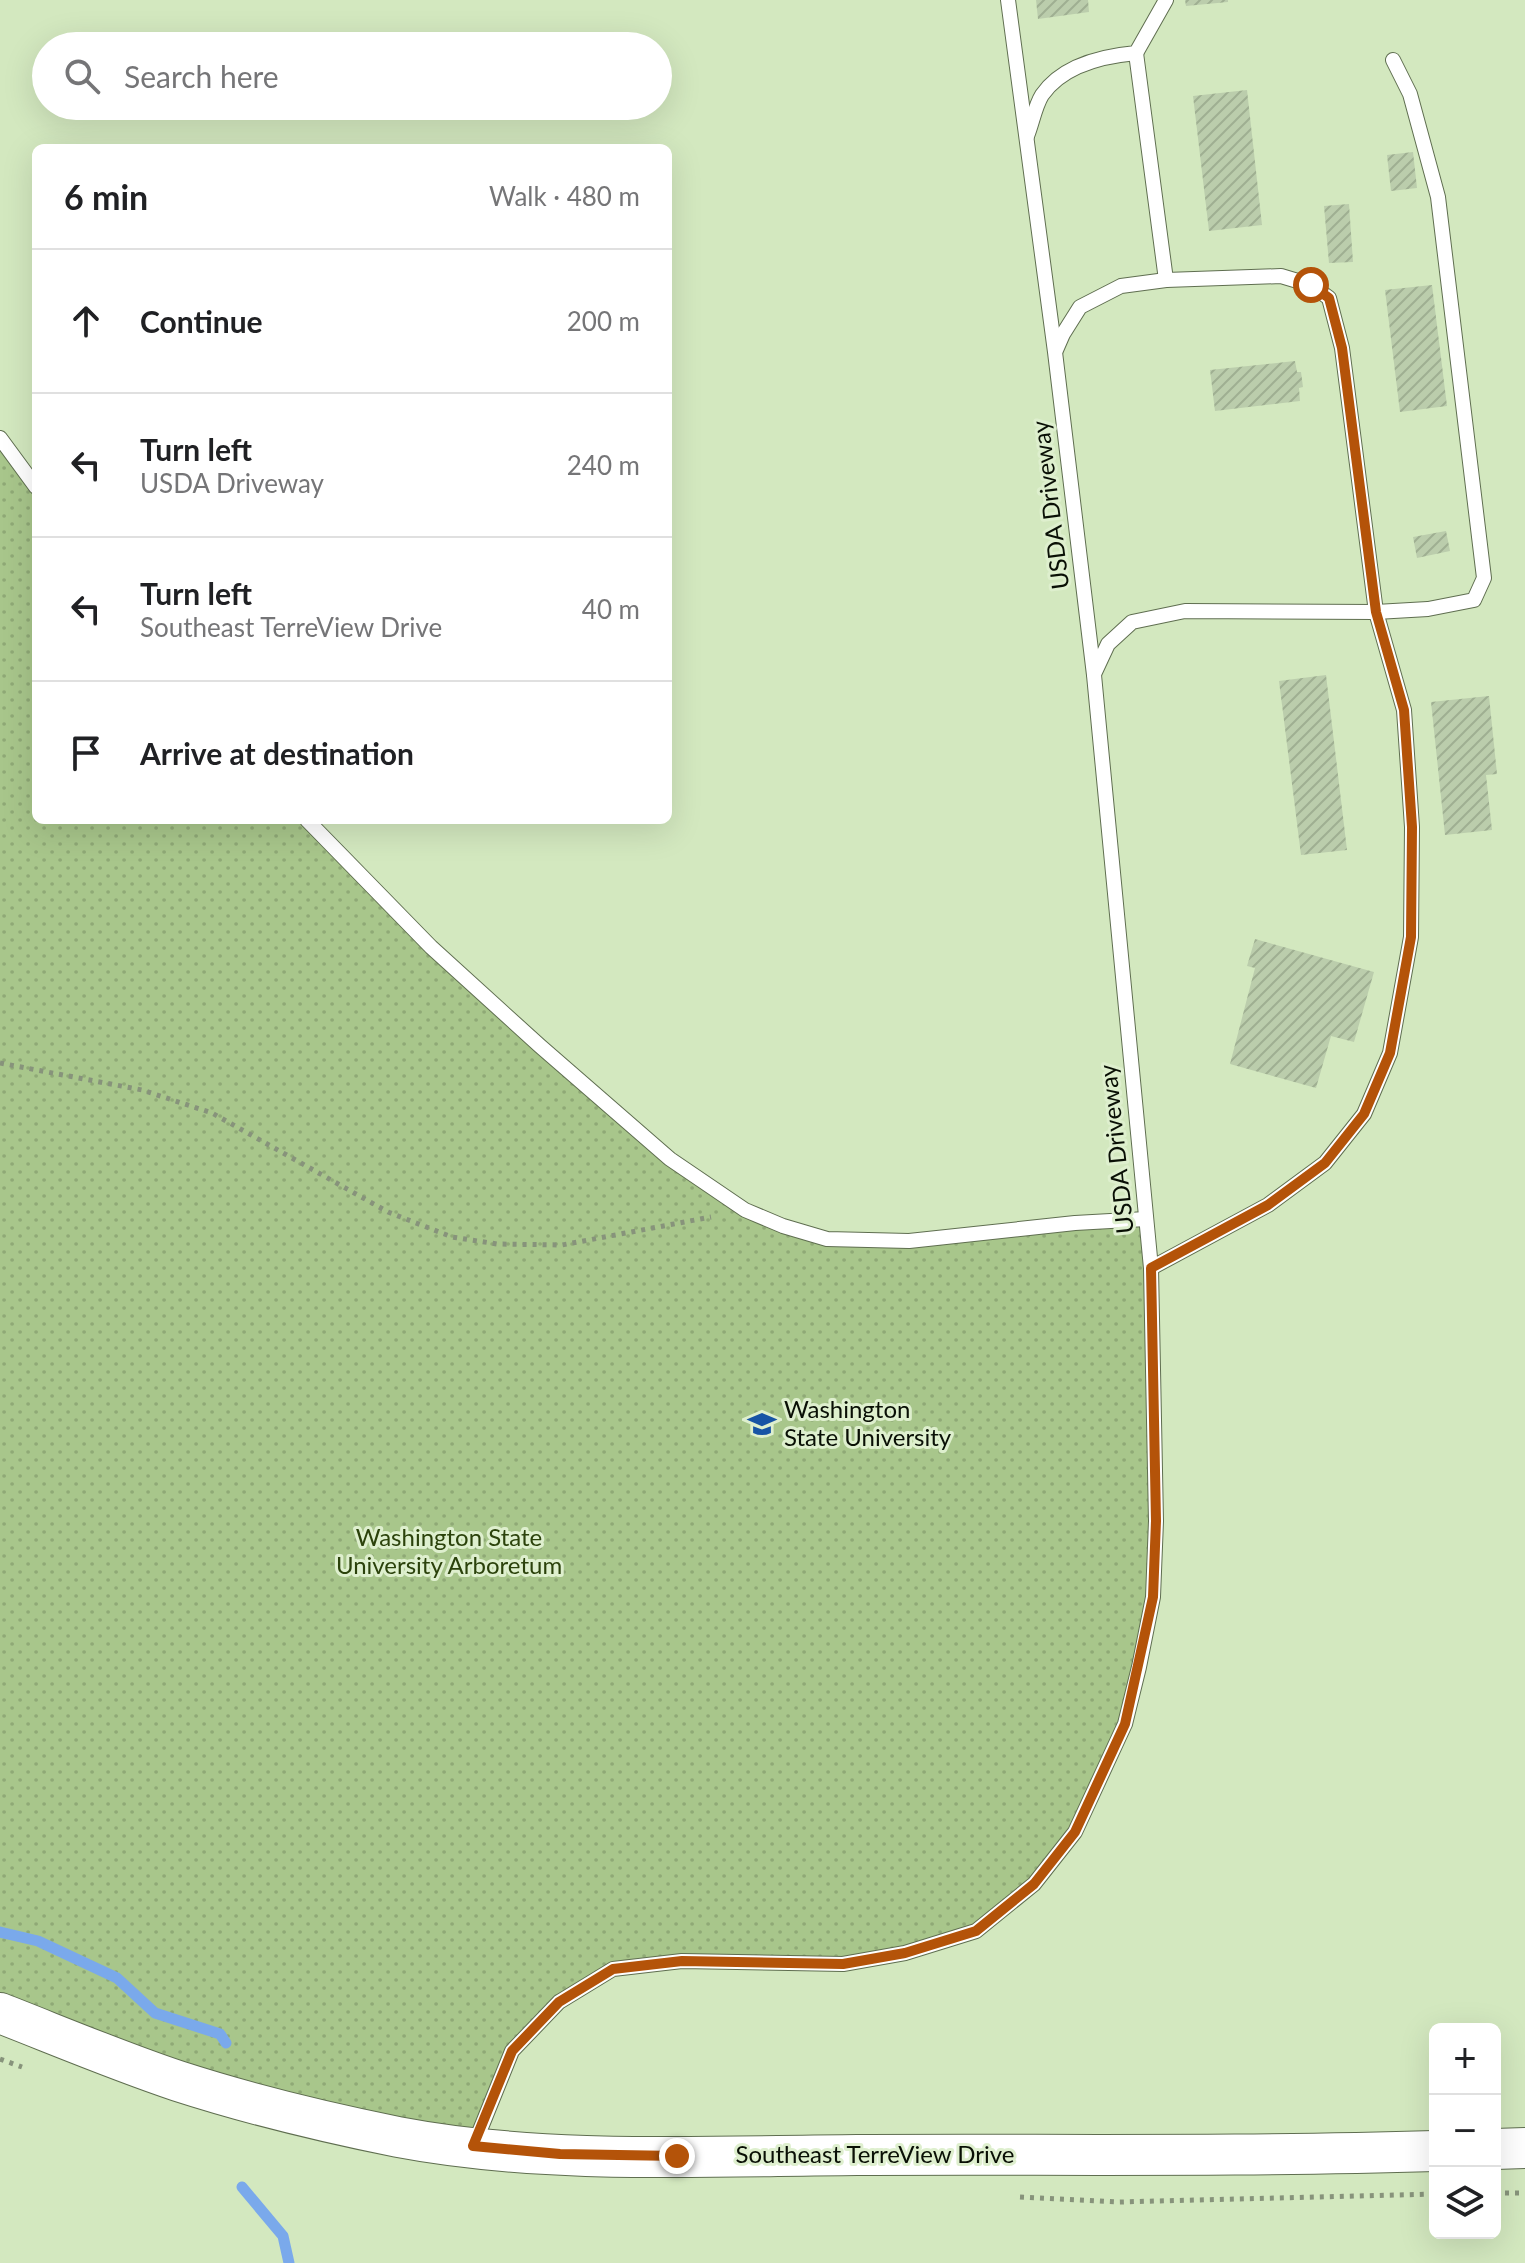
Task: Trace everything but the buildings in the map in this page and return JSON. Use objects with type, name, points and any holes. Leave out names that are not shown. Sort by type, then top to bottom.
[{"type":"main road","name":"Southeast TerreView Drive","points":[[0,2013],[178,2081],[388,2135],[473,2146],[560,2154],[663,2156],[1272,2156],[1429,2151]]},
{"type":"main road","points":[[1501,2149],[1525,2148]]},
{"type":"lane","name":"USDA Driveway","points":[[473,2146],[512,2051],[559,2002],[613,1969],[682,1961],[843,1964],[905,1953],[976,1931],[1034,1884],[1075,1832],[1125,1724],[1153,1597],[1156,1521],[1151,1268],[1094,675],[1008,0]]},
{"type":"lane","points":[[1166,0],[1136,53],[1166,280]]},
{"type":"lane","points":[[1026,141],[1042,96],[1068,71],[1112,55],[1136,53]]},
{"type":"lane","points":[[1094,675],[1108,644],[1132,622],[1185,611],[1376,612],[1428,609],[1474,600],[1484,578],[1438,197],[1410,94],[1393,60]]},
{"type":"lane","points":[[1055,352],[1080,307],[1121,286],[1166,280],[1281,276],[1311,285],[1329,298],[1342,348],[1376,612],[1404,710],[1412,827],[1411,937],[1390,1053],[1364,1114],[1325,1163],[1268,1205],[1151,1268]]},
{"type":"lane","points":[[0,438],[32,482]]},
{"type":"lane","points":[[311,824],[431,947],[540,1046],[670,1159],[745,1210],[783,1226],[827,1239],[909,1241],[1075,1223],[1146,1219]]},
{"type":"path","points":[[0,1063],[142,1090],[212,1113],[388,1212],[452,1237],[497,1244],[562,1245],[745,1210]]},
{"type":"path","points":[[1501,2193],[1525,2193]]},
{"type":"shaded area","name":"Washington State University","points":[[0,0],[1525,0],[1525,2263],[0,2263]]},
{"type":"green space","name":"Washington State University Arboretum","points":[[0,438],[32,482],[32,824],[311,824],[540,1046],[745,1210],[827,1239],[1146,1219],[1156,1521],[1139,1667],[1098,1784],[1034,1884],[976,1931],[843,1964],[613,1969],[559,2002],[512,2051],[473,2146],[0,2013]]},
{"type":"waterway","points":[[0,1932],[38,1941],[117,1978],[155,2013],[220,2034],[226,2043]]},
{"type":"waterway","points":[[242,2187],[283,2236],[289,2263]]},
{"type":"place","name":"Washington State University","points":[[762,1424]]},
{"type":"route","points":[[677,2156],[560,2154],[473,2146],[512,2051],[559,2002],[613,1969],[682,1961],[843,1964],[905,1953],[976,1931],[1034,1884],[1075,1832],[1125,1724],[1153,1597],[1156,1521],[1151,1268],[1268,1205],[1325,1163],[1364,1114],[1390,1053],[1411,937],[1412,827],[1404,710],[1376,612],[1342,348],[1329,298],[1311,285]]}]
